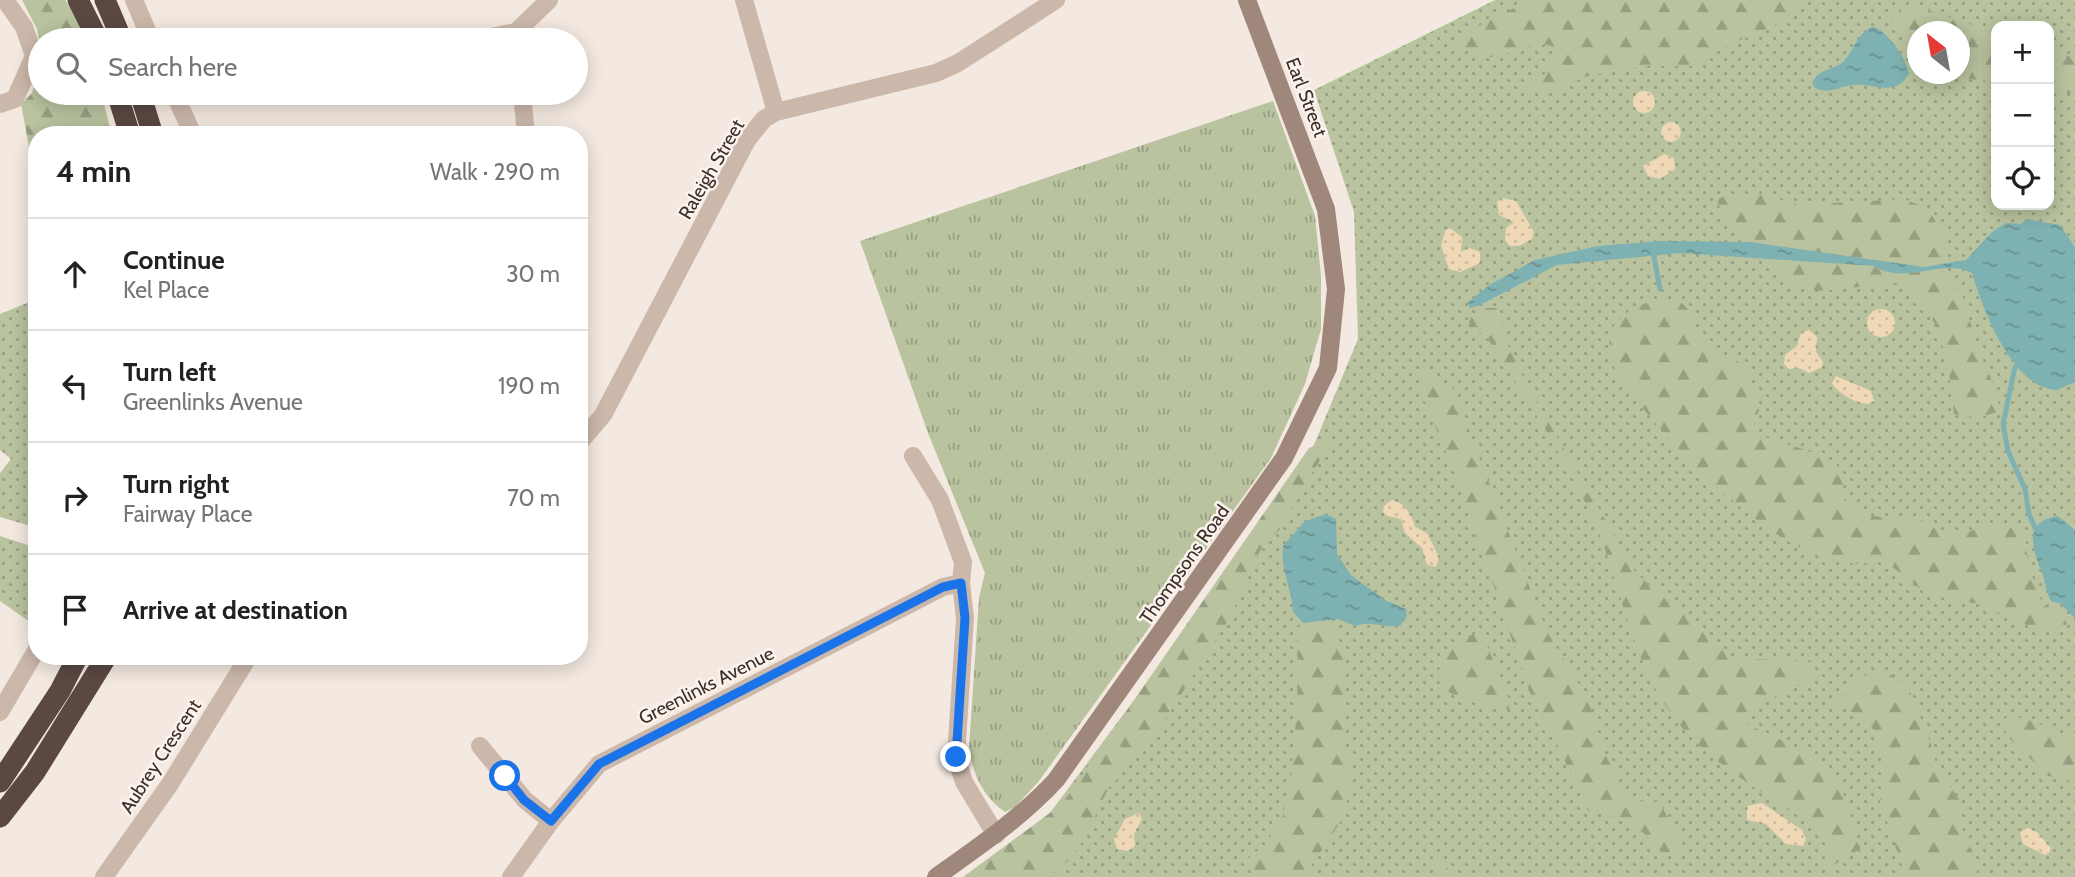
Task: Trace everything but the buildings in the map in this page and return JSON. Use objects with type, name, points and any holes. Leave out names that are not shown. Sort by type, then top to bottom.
[{"type":"highway","points":[[78,0],[92,28]]},
{"type":"highway","points":[[105,0],[117,28]]},
{"type":"highway","points":[[121,105],[127,126]]},
{"type":"highway","points":[[144,105],[150,126]]},
{"type":"highway","points":[[0,782],[47,712],[73,665]]},
{"type":"highway","points":[[0,817],[35,772],[101,665]]},
{"type":"street","points":[[5,0],[24,27],[28,39]]},
{"type":"street","points":[[134,0],[146,28]]},
{"type":"street","points":[[523,28],[549,0]]},
{"type":"street","points":[[744,0],[776,111],[936,73],[958,63],[1056,0]]},
{"type":"street","name":"Earl Street","points":[[1247,0],[1326,209]]},
{"type":"street","points":[[0,104],[15,99],[28,70]]},
{"type":"street","points":[[179,105],[189,126]]},
{"type":"street","points":[[523,105],[525,126]]},
{"type":"street","name":"Raleigh Street","points":[[588,432],[603,415],[747,140],[764,119],[776,111]]},
{"type":"street","name":"Thompsons Road","points":[[936,877],[996,835],[1037,801],[1056,780],[1284,458],[1311,408],[1328,368],[1336,289],[1326,209]]},
{"type":"street","points":[[913,456],[945,512],[963,562],[961,583],[965,618],[956,757],[964,782],[996,835]]},
{"type":"street","name":"Greenlinks Avenue","points":[[511,877],[551,821],[599,764],[943,587],[961,583]]},
{"type":"street","points":[[0,712],[28,664]]},
{"type":"street","name":"Aubrey Crescent","points":[[104,877],[170,784],[243,665]]},
{"type":"street","points":[[480,746],[524,800],[551,821]]},
{"type":"green space","points":[[22,0],[65,0],[81,28],[36,28]]},
{"type":"green space","points":[[1495,0],[2075,0],[2075,877],[978,877],[1041,825],[1237,562],[1309,457],[1358,339],[1354,212],[1314,90]]},
{"type":"green space","points":[[1530,0],[1810,0],[1792,18],[1715,51],[1704,61],[1692,66],[1642,66],[1583,77],[1560,90],[1520,89],[1545,74],[1557,49],[1550,46],[1533,46],[1492,57],[1455,45],[1465,33]]},
{"type":"green space","points":[[1919,7],[1960,21],[1907,21],[1907,49],[1892,17],[1903,8]]},
{"type":"green space","points":[[1970,24],[1991,31],[1991,83],[1970,79]]},
{"type":"green space","points":[[2054,50],[2075,59],[2075,95],[2054,92]]},
{"type":"green space","points":[[28,97],[28,105],[104,105],[110,126],[28,126],[28,141],[21,104]]},
{"type":"green space","points":[[1273,101],[1315,216],[1321,276],[1321,329],[1305,384],[1271,458],[1039,781],[1015,807],[1005,812],[990,799],[980,784],[969,748],[979,598],[985,573],[928,433],[860,241]]},
{"type":"green space","points":[[1732,194],[1764,195],[1799,205],[1904,199],[1927,208],[1945,236],[1947,277],[1964,299],[1977,346],[1996,390],[2000,411],[1978,418],[1954,414],[1950,380],[1940,339],[1923,303],[1911,291],[1887,284],[1826,290],[1797,286],[1765,262],[1731,228],[1716,199]]},
{"type":"green space","points":[[1658,299],[1682,303],[1693,315],[1693,333],[1713,349],[1745,365],[1759,410],[1752,431],[1811,452],[1833,463],[1843,471],[1842,498],[1860,513],[1890,519],[1920,520],[1936,529],[1960,534],[1986,526],[2024,526],[2028,565],[2043,605],[2064,614],[2067,626],[2038,630],[1979,604],[1928,595],[1881,558],[1855,564],[1824,556],[1781,537],[1755,519],[1699,470],[1672,442],[1628,389],[1614,367],[1610,335],[1614,326],[1628,312]]},
{"type":"green space","points":[[28,303],[28,525],[0,517],[0,473],[11,459],[0,450],[0,314]]},
{"type":"green space","points":[[1486,308],[1499,308],[1505,339],[1527,385],[1636,573],[1735,660],[1773,659],[1818,663],[1807,682],[1766,701],[1743,722],[1815,756],[1841,787],[1861,848],[1829,868],[1828,834],[1727,769],[1676,720],[1648,675],[1605,548],[1584,499],[1544,428],[1486,336],[1469,327],[1470,317]]},
{"type":"green space","points":[[1423,371],[1436,383],[1452,387],[1547,632],[1589,701],[1601,746],[1629,801],[1659,802],[1688,854],[1662,853],[1645,834],[1630,823],[1588,811],[1551,731],[1534,704],[1455,473],[1418,386]]},
{"type":"green space","points":[[1333,438],[1279,530],[1260,551],[1230,618],[1152,740],[1108,789],[1084,839],[1067,862],[1048,877],[963,877],[1062,804],[1309,448]]},
{"type":"green space","points":[[0,536],[28,545],[28,621],[0,601]]},
{"type":"green space","points":[[1312,624],[1331,625],[1343,648],[1346,695],[1344,738],[1350,760],[1345,815],[1304,877],[1253,877],[1246,860],[1266,844],[1283,815],[1291,778],[1297,709],[1298,627]]},
{"type":"green space","points":[[1468,635],[1477,635],[1485,641],[1508,696],[1509,709],[1483,706],[1442,689],[1439,673],[1444,658]]},
{"type":"green space","points":[[1886,671],[1908,687],[1930,741],[1938,772],[1960,800],[1963,832],[1977,863],[1977,877],[1906,877],[1880,801],[1885,776],[1874,730],[1854,713],[1832,703],[1863,676]]},
{"type":"green space","points":[[2010,716],[2028,719],[2075,740],[2075,782],[2048,776],[2008,737],[2001,720]]},
{"type":"green space","points":[[1441,850],[1451,877],[1434,877],[1435,854]]},
{"type":"sand","points":[[1644,91],[1652,94],[1655,102],[1652,110],[1644,113],[1636,110],[1633,102],[1636,94]]},
{"type":"sand","points":[[1671,122],[1678,125],[1681,132],[1678,139],[1671,142],[1664,139],[1661,132],[1664,125]]},
{"type":"sand","points":[[1664,154],[1674,158],[1675,169],[1660,179],[1648,176],[1643,166]]},
{"type":"sand","points":[[1503,198],[1516,201],[1534,232],[1532,239],[1519,246],[1510,246],[1505,240],[1506,228],[1514,222],[1499,215],[1497,202]]},
{"type":"sand","points":[[1450,228],[1462,237],[1461,252],[1469,248],[1480,252],[1480,263],[1460,272],[1449,269],[1441,246],[1445,231]]},
{"type":"sand","points":[[1881,309],[1891,313],[1895,323],[1891,333],[1881,337],[1871,333],[1867,323],[1871,313]]},
{"type":"sand","points":[[1809,330],[1817,337],[1816,352],[1823,362],[1822,367],[1809,373],[1799,368],[1789,369],[1784,364],[1785,355],[1797,346],[1801,333]]},
{"type":"sand","points":[[1836,376],[1871,391],[1874,401],[1864,404],[1843,394],[1832,383]]},
{"type":"sand","points":[[1392,500],[1407,510],[1415,527],[1427,533],[1439,557],[1436,567],[1427,565],[1422,548],[1405,533],[1401,519],[1387,516],[1383,512],[1384,506]]},
{"type":"sand","points":[[1762,803],[1802,830],[1806,839],[1803,846],[1786,844],[1766,824],[1747,820],[1747,806]]},
{"type":"sand","points":[[1139,813],[1142,819],[1134,834],[1135,846],[1128,851],[1117,849],[1114,839],[1125,819]]},
{"type":"sand","points":[[2027,828],[2037,832],[2051,848],[2049,853],[2045,855],[2023,844],[2020,833]]},
{"type":"water","points":[[1872,27],[1883,32],[1900,53],[1907,67],[1904,81],[1884,88],[1853,85],[1826,91],[1815,88],[1812,83],[1815,78],[1844,61]]},
{"type":"water","points":[[2027,219],[2060,225],[2075,247],[2075,382],[2057,390],[2041,386],[2026,376],[2013,362],[1992,326],[1972,273],[1960,269],[1899,273],[1874,266],[1680,253],[1557,265],[1480,305],[1470,308],[1467,303],[1491,284],[1535,260],[1598,246],[1660,241],[1750,242],[1924,267],[1966,260],[1992,232],[2006,223],[2021,224]]},
{"type":"water","points":[[1326,514],[1336,519],[1337,554],[1351,575],[1385,600],[1406,609],[1407,616],[1400,626],[1355,626],[1338,619],[1303,623],[1293,612],[1283,563],[1283,546],[1305,521]]},
{"type":"water","points":[[2058,516],[2075,530],[2075,618],[2060,603],[2050,599],[2034,548],[2034,531],[2038,525],[2046,519]]},
{"type":"waterway","points":[[1653,252],[1660,289]]},
{"type":"waterway","points":[[2015,367],[2003,424],[2008,451],[2025,489],[2029,514],[2036,530]]},
{"type":"route","points":[[505,776],[524,800],[551,821],[599,764],[943,587],[961,583],[965,618],[956,718],[956,757]]}]
